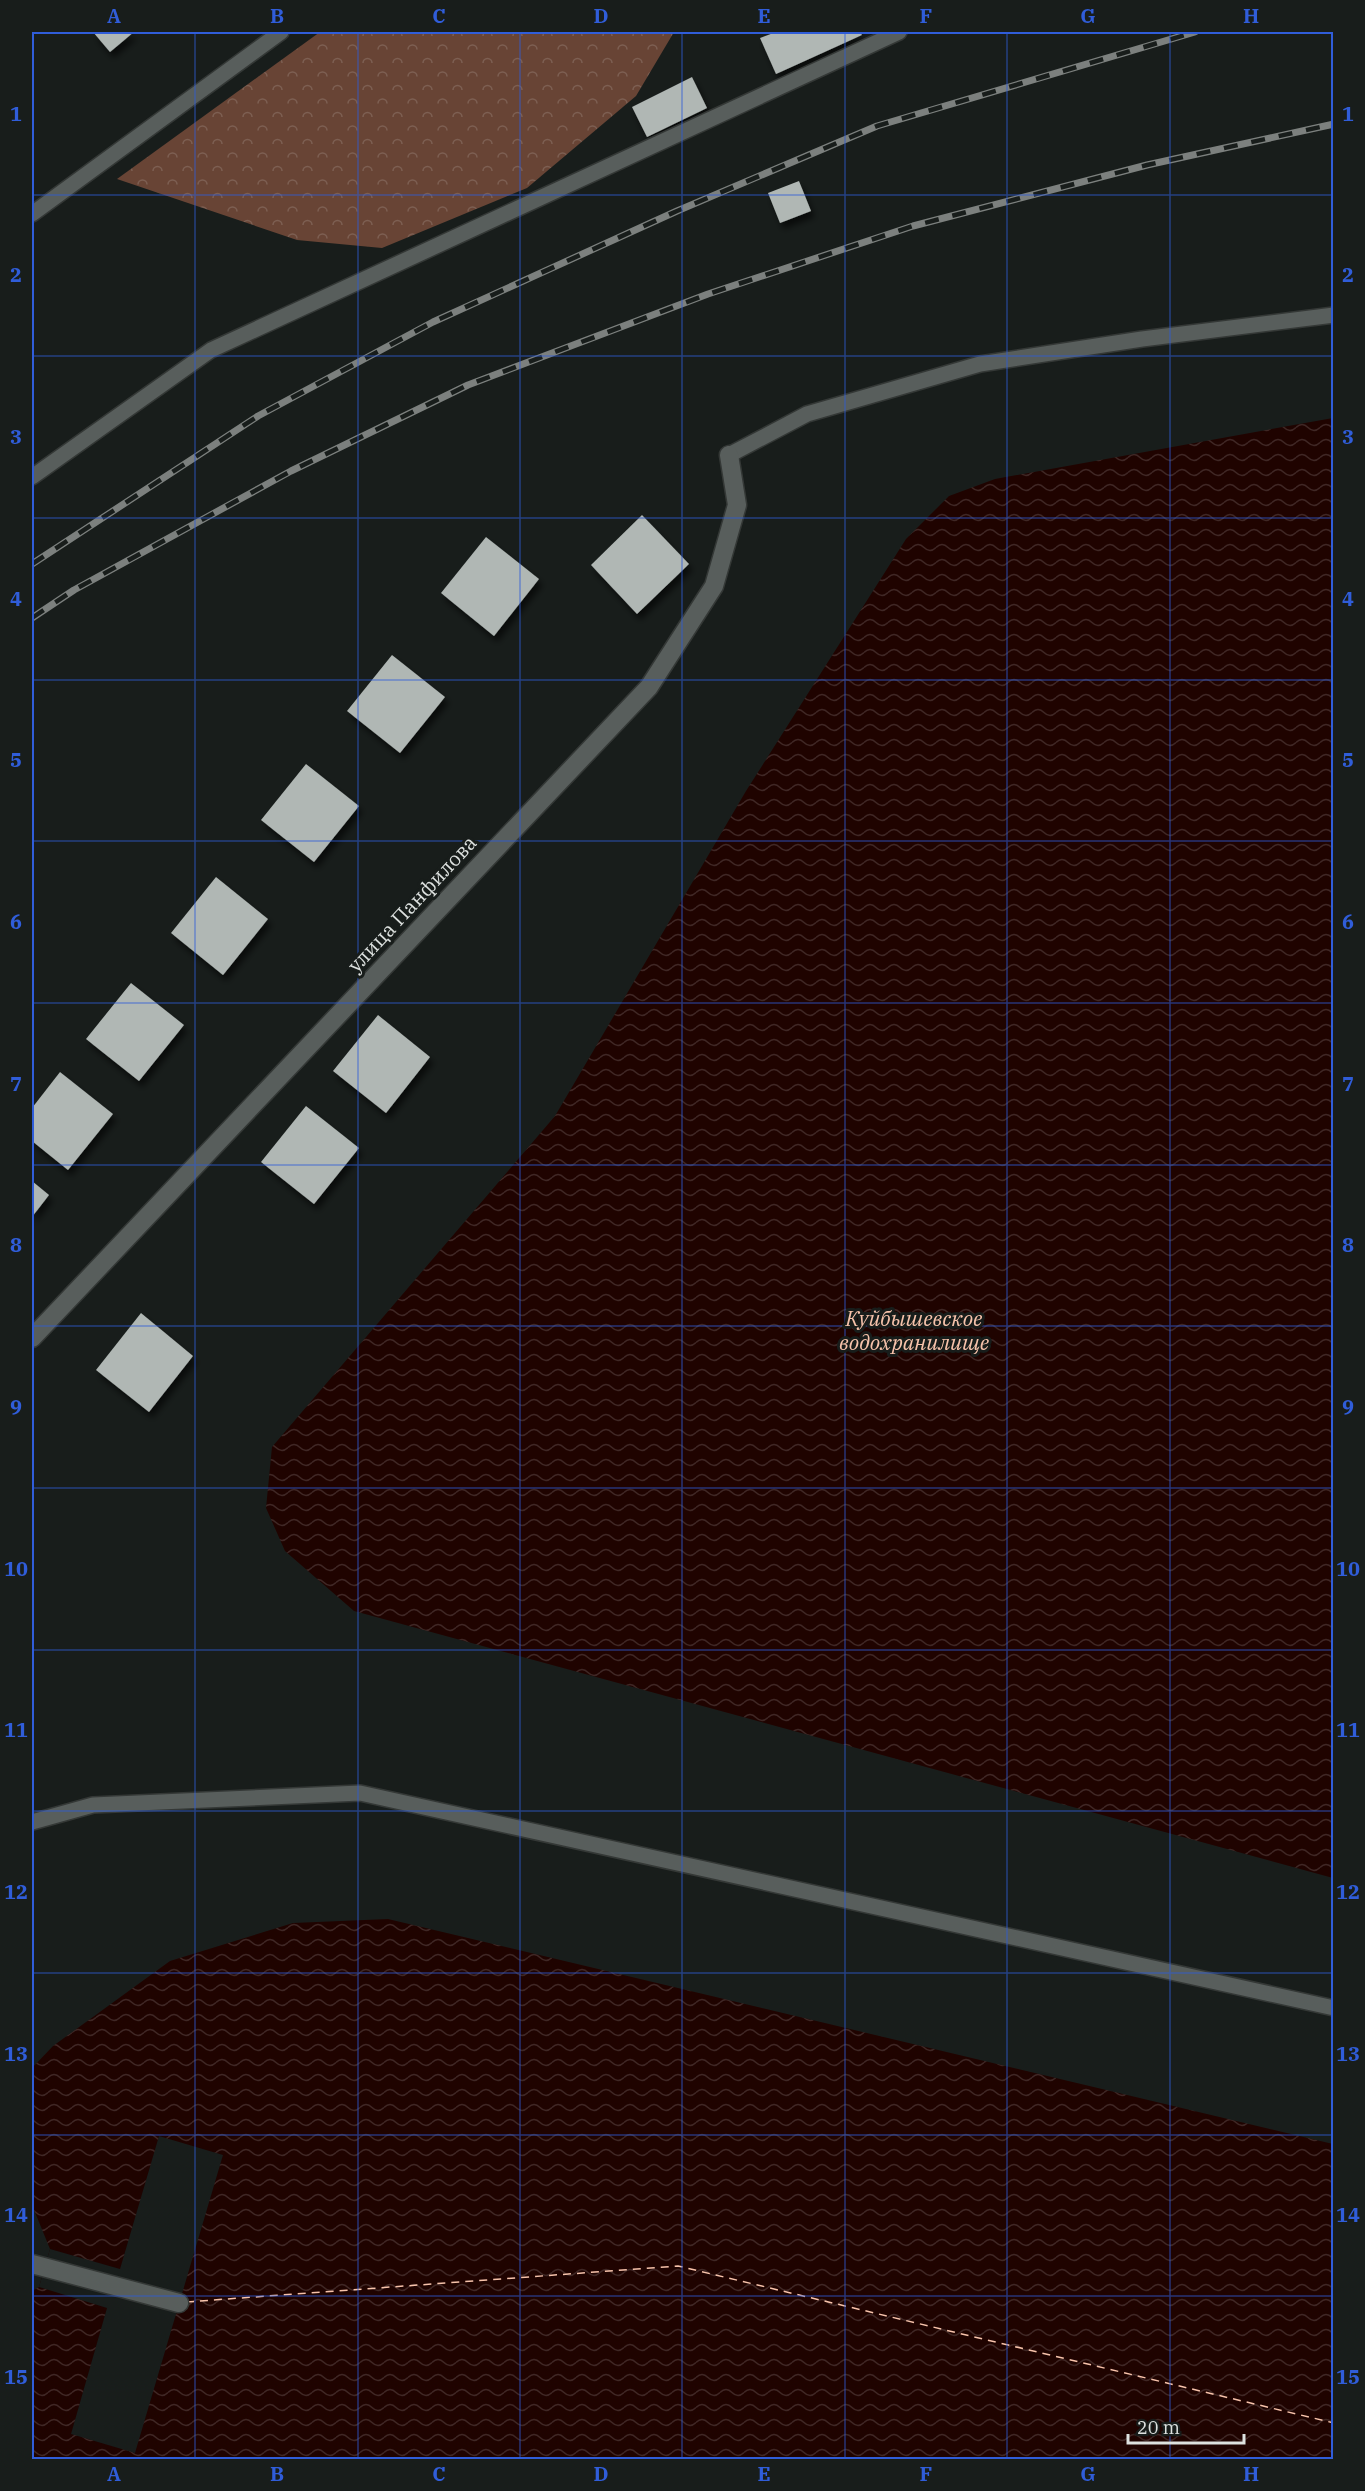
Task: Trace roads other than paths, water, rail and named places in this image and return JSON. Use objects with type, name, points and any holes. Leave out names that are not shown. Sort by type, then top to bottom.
[{"type":"street","name":"улица Панфилова","points":[[32,1338],[649,687],[714,586],[737,505],[729,455]]},
{"type":"street","points":[[32,2264],[179,2303]]},
{"type":"lane","points":[[32,214],[281,32]]},
{"type":"lane","points":[[32,477],[211,351],[899,32]]},
{"type":"lane","points":[[729,455],[807,414],[980,364],[1142,339],[1334,315]]},
{"type":"lane","points":[[32,1822],[93,1805],[360,1793],[1334,2008]]},
{"type":"water","name":"Куйбышевское водохранилище","points":[[1333,418],[1333,1878],[354,1611],[285,1551],[266,1508],[272,1447],[555,1116],[746,791],[906,539],[949,496],[995,479]]},
{"type":"water","points":[[388,1919],[1333,2144],[1333,2459],[32,2459],[32,2291],[39,2287],[50,2249],[32,2205],[32,2068],[53,2046],[170,1961],[293,1923]]},
{"type":"railway","points":[[32,564],[258,416],[433,322],[677,211],[877,126],[1195,32]]},
{"type":"railway","points":[[32,618],[74,590],[291,471],[468,385],[708,294],[913,226],[1147,165],[1334,124]]}]
